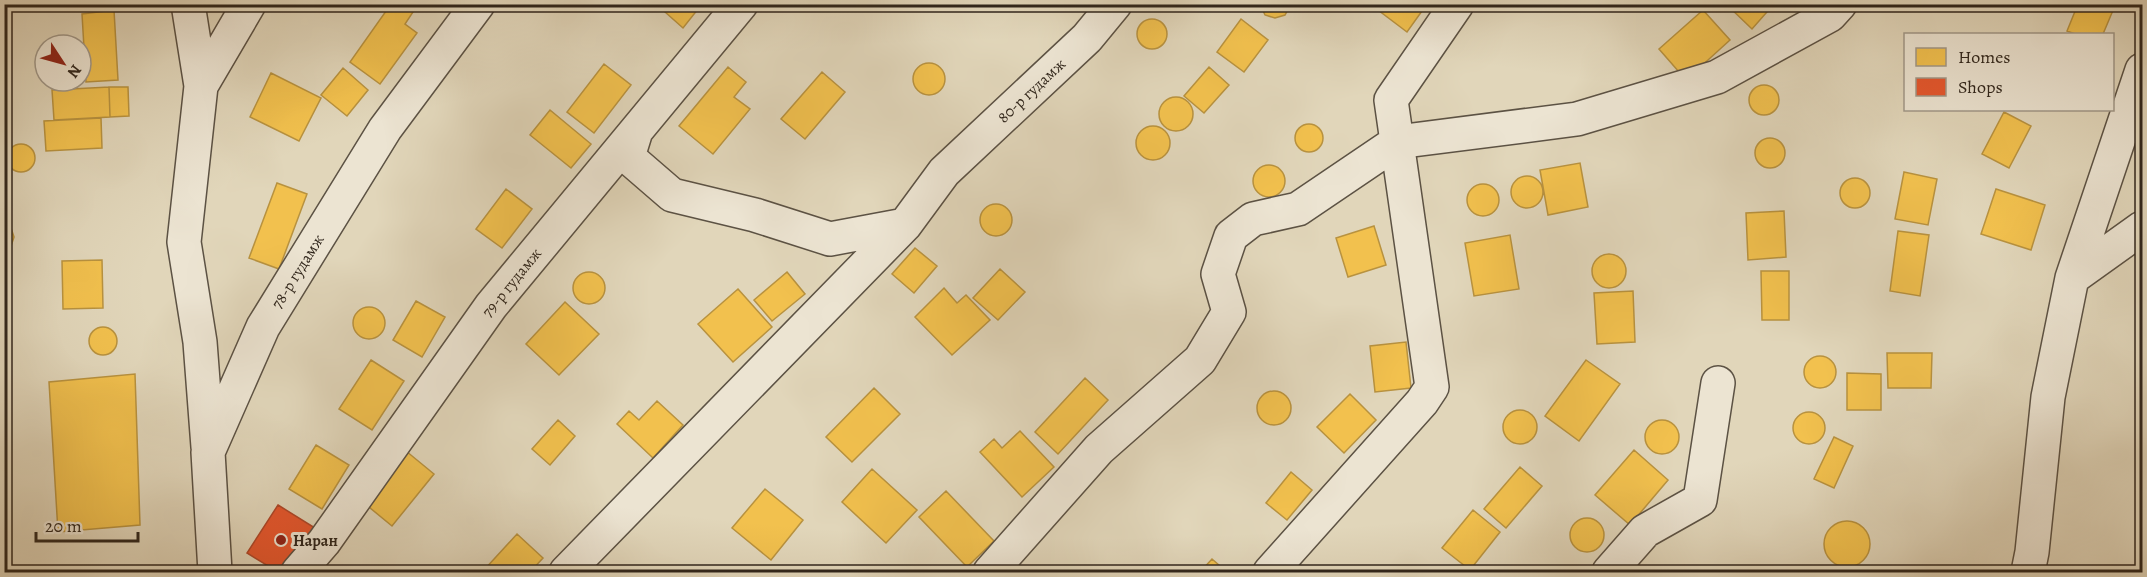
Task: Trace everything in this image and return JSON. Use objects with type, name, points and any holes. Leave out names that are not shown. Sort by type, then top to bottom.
[{"type":"street","points":[[188,4],[201,86],[184,242],[200,342],[208,452]]},
{"type":"street","points":[[201,86],[249,4]]},
{"type":"street","name":"78-р гудамж","points":[[215,573],[208,452],[263,327],[385,129],[478,4]]},
{"type":"street","name":"79-р гудамж","points":[[298,573],[324,542],[490,306],[741,4]]},
{"type":"street","name":"80-р гудамж","points":[[566,573],[906,225],[944,172],[1087,38],[1115,4]]},
{"type":"street","points":[[1270,573],[1422,402],[1432,387],[1392,100],[1457,4]]},
{"type":"street","points":[[990,573],[1100,449],[1200,360],[1229,312],[1218,274],[1232,236],[1253,219],[1298,208],[1397,142],[1577,119],[1717,77],[1830,15],[1840,4]]},
{"type":"street","points":[[2028,573],[2048,398],[2072,278],[2142,70]]},
{"type":"street","points":[[636,130],[628,157],[672,195],[755,215],[830,239],[906,225]]},
{"type":"street","points":[[2072,278],[2142,228]]},
{"type":"street","points":[[1609,573],[1645,531],[1700,500],[1718,383]]},
{"type":"building: Homes","points":[[391,4],[408,4],[415,9],[405,24],[417,33],[380,84],[350,62]]},
{"type":"building: Homes","points":[[656,4],[702,4],[683,28]]},
{"type":"building: Homes","points":[[1260,4],[1291,4],[1285,15],[1275,18],[1265,15]]},
{"type":"building: Homes","points":[[1370,4],[1427,4],[1407,32]]},
{"type":"building: Homes","points":[[1726,4],[1774,4],[1752,29]]},
{"type":"building: Homes","points":[[2078,4],[2105,4],[2114,8],[2103,33],[2067,31]]},
{"type":"building: Homes","points":[[114,10],[118,80],[93,82],[93,33],[83,33],[82,14]]},
{"type":"building: Homes","points":[[1703,10],[1730,40],[1686,80],[1659,49]]},
{"type":"building: Homes","points":[[1152,19],[1158,20],[1166,28],[1166,40],[1158,48],[1152,49],[1146,48],[1138,40],[1137,34],[1138,28],[1146,20]]},
{"type":"building: Homes","points":[[1241,19],[1268,40],[1244,72],[1217,52]]},
{"type":"building: Homes","points":[[929,63],[941,67],[945,79],[941,91],[929,95],[917,91],[913,79],[917,67]]},
{"type":"building: Homes","points":[[604,64],[631,85],[594,133],[567,112]]},
{"type":"building: Homes","points":[[728,67],[746,82],[734,97],[750,109],[713,154],[679,126]]},
{"type":"building: Homes","points":[[1209,67],[1229,85],[1204,113],[1184,96]]},
{"type":"building: Homes","points":[[343,68],[368,90],[347,116],[321,95]]},
{"type":"building: Homes","points":[[822,72],[845,92],[805,139],[781,119]]},
{"type":"building: Homes","points":[[271,73],[321,98],[299,141],[250,117]]},
{"type":"building: Homes","points":[[1764,85],[1775,89],[1779,100],[1775,111],[1764,115],[1753,111],[1749,100],[1753,89]]},
{"type":"building: Homes","points":[[109,87],[110,117],[54,120],[52,93],[93,93],[93,88]]},
{"type":"building: Homes","points":[[109,87],[128,87],[129,116],[110,117]]},
{"type":"building: Homes","points":[[1176,97],[1188,102],[1193,114],[1188,126],[1176,131],[1164,126],[1159,114],[1164,102]]},
{"type":"building: Homes","points":[[550,110],[591,144],[571,168],[530,135]]},
{"type":"building: Homes","points":[[2004,112],[2031,126],[2009,168],[1982,154]]},
{"type":"building: Homes","points":[[101,118],[102,148],[46,151],[44,121]]},
{"type":"building: Homes","points":[[1309,124],[1319,128],[1323,138],[1319,148],[1309,152],[1299,148],[1295,138],[1299,128]]},
{"type":"building: Homes","points":[[1153,126],[1165,131],[1170,143],[1165,155],[1153,160],[1141,155],[1136,143],[1141,131]]},
{"type":"building: Homes","points":[[1770,138],[1781,142],[1785,153],[1781,164],[1770,168],[1759,164],[1755,153],[1759,142]]},
{"type":"building: Homes","points":[[21,144],[31,148],[35,158],[31,168],[21,172],[11,168],[7,158],[11,148]]},
{"type":"building: Homes","points":[[1580,163],[1588,207],[1548,215],[1540,170]]},
{"type":"building: Homes","points":[[1269,165],[1281,169],[1285,181],[1281,193],[1269,197],[1257,193],[1253,181],[1257,169]]},
{"type":"building: Homes","points":[[1904,172],[1937,179],[1928,225],[1895,219]]},
{"type":"building: Homes","points":[[1527,176],[1539,180],[1543,192],[1539,204],[1527,208],[1515,204],[1511,192],[1515,180]]},
{"type":"building: Homes","points":[[1855,178],[1861,179],[1869,187],[1869,199],[1861,207],[1855,208],[1849,207],[1841,199],[1840,193],[1841,187],[1849,179]]},
{"type":"building: Homes","points":[[277,183],[307,194],[279,269],[249,258]]},
{"type":"building: Homes","points":[[1483,184],[1495,188],[1499,200],[1495,212],[1483,216],[1471,212],[1467,200],[1471,188]]},
{"type":"building: Homes","points":[[506,189],[532,209],[502,248],[476,229]]},
{"type":"building: Homes","points":[[1996,189],[2045,205],[2031,250],[1981,234]]},
{"type":"building: Homes","points":[[996,204],[1008,208],[1012,220],[1008,232],[996,236],[984,232],[980,220],[984,208]]},
{"type":"building: Homes","points":[[1784,211],[1786,257],[1748,260],[1746,213]]},
{"type":"building: Homes","points":[[4,224],[11,228],[14,237],[11,246],[4,251]]},
{"type":"building: Homes","points":[[1374,226],[1386,265],[1348,277],[1336,238]]},
{"type":"building: Homes","points":[[1898,231],[1929,235],[1920,296],[1890,291]]},
{"type":"building: Homes","points":[[1510,235],[1519,289],[1474,296],[1465,243]]},
{"type":"building: Homes","points":[[915,248],[937,266],[914,293],[892,274]]},
{"type":"building: Homes","points":[[1609,254],[1621,259],[1626,271],[1621,283],[1609,288],[1597,283],[1592,271],[1597,259]]},
{"type":"building: Homes","points":[[102,260],[103,308],[63,309],[62,261]]},
{"type":"building: Homes","points":[[1000,269],[1025,292],[998,320],[973,298]]},
{"type":"building: Homes","points":[[1761,271],[1789,271],[1789,320],[1762,320]]},
{"type":"building: Homes","points":[[589,272],[601,276],[605,288],[601,300],[589,304],[577,300],[573,288],[577,276]]},
{"type":"building: Homes","points":[[787,272],[805,294],[772,321],[754,300]]},
{"type":"building: Homes","points":[[944,288],[957,303],[966,295],[990,320],[952,355],[915,317]]},
{"type":"building: Homes","points":[[738,289],[772,327],[733,362],[698,324]]},
{"type":"building: Homes","points":[[1633,291],[1635,342],[1597,344],[1594,293]]},
{"type":"building: Homes","points":[[416,301],[445,317],[422,357],[393,340]]},
{"type":"building: Homes","points":[[565,302],[599,334],[559,375],[526,344]]},
{"type":"building: Homes","points":[[369,307],[381,311],[385,323],[381,335],[369,339],[357,335],[353,323],[357,311]]},
{"type":"building: Homes","points":[[103,327],[113,331],[117,341],[113,351],[103,355],[93,351],[89,341],[93,331]]},
{"type":"building: Homes","points":[[1406,342],[1411,388],[1375,392],[1370,346]]},
{"type":"building: Homes","points":[[1887,353],[1932,353],[1931,388],[1888,388]]},
{"type":"building: Homes","points":[[1820,356],[1831,361],[1836,372],[1831,383],[1820,388],[1809,383],[1804,372],[1809,361]]},
{"type":"building: Homes","points":[[371,360],[404,381],[372,430],[339,409]]},
{"type":"building: Homes","points":[[1586,360],[1620,384],[1579,441],[1545,416]]},
{"type":"building: Homes","points":[[1847,373],[1881,374],[1881,410],[1847,410]]},
{"type":"building: Homes","points":[[135,374],[140,525],[58,532],[49,382]]},
{"type":"building: Homes","points":[[1085,378],[1108,400],[1058,454],[1035,432]]},
{"type":"building: Homes","points":[[874,388],[900,414],[852,462],[826,437]]},
{"type":"building: Homes","points":[[1274,391],[1286,396],[1291,408],[1286,420],[1274,425],[1262,420],[1257,408],[1262,396]]},
{"type":"building: Homes","points":[[1350,394],[1376,420],[1344,453],[1317,427]]},
{"type":"building: Homes","points":[[657,401],[683,425],[653,458],[617,424],[629,411],[639,420]]},
{"type":"building: Homes","points":[[1520,410],[1532,415],[1537,427],[1532,439],[1520,444],[1508,439],[1503,427],[1508,415]]},
{"type":"building: Homes","points":[[1809,412],[1820,417],[1825,428],[1820,439],[1809,444],[1798,439],[1793,428],[1798,417]]},
{"type":"building: Homes","points":[[558,420],[575,436],[550,465],[532,449]]},
{"type":"building: Homes","points":[[1662,420],[1674,425],[1679,437],[1674,449],[1662,454],[1650,449],[1645,437],[1650,425]]},
{"type":"building: Homes","points":[[1020,431],[1054,467],[1022,497],[980,452],[994,439],[1002,448]]},
{"type":"building: Homes","points":[[1834,437],[1853,446],[1834,488],[1814,479]]},
{"type":"building: Homes","points":[[316,445],[349,465],[322,509],[289,489]]},
{"type":"building: Homes","points":[[1634,450],[1668,480],[1630,525],[1595,495]]},
{"type":"building: Homes","points":[[406,451],[434,474],[392,526],[364,503]]},
{"type":"building: Homes","points":[[1520,467],[1542,486],[1506,528],[1484,509]]},
{"type":"building: Homes","points":[[872,469],[917,510],[886,543],[842,502]]},
{"type":"building: Homes","points":[[1291,472],[1312,490],[1287,520],[1266,503]]},
{"type":"building: Homes","points":[[765,489],[803,520],[771,560],[732,528]]},
{"type":"building: Homes","points":[[946,491],[994,541],[967,567],[919,517]]},
{"type":"building: Homes","points":[[1473,510],[1500,532],[1470,570],[1442,548]]},
{"type":"building: Homes","points":[[1587,518],[1599,523],[1604,535],[1599,547],[1587,552],[1575,547],[1570,535],[1575,523]]},
{"type":"building: Homes","points":[[1847,521],[1863,528],[1870,544],[1863,560],[1847,567],[1831,560],[1824,544],[1831,528]]},
{"type":"building: Homes","points":[[517,534],[543,558],[530,572],[486,572],[484,570]]},
{"type":"building: Homes","points":[[1212,559],[1227,572],[1200,572]]},
{"type":"building: Shops","name":"Наран","points":[[278,505],[315,528],[286,572],[278,572],[247,553]]},
{"type":"place","name":"Наран","points":[[281,540]]}]
